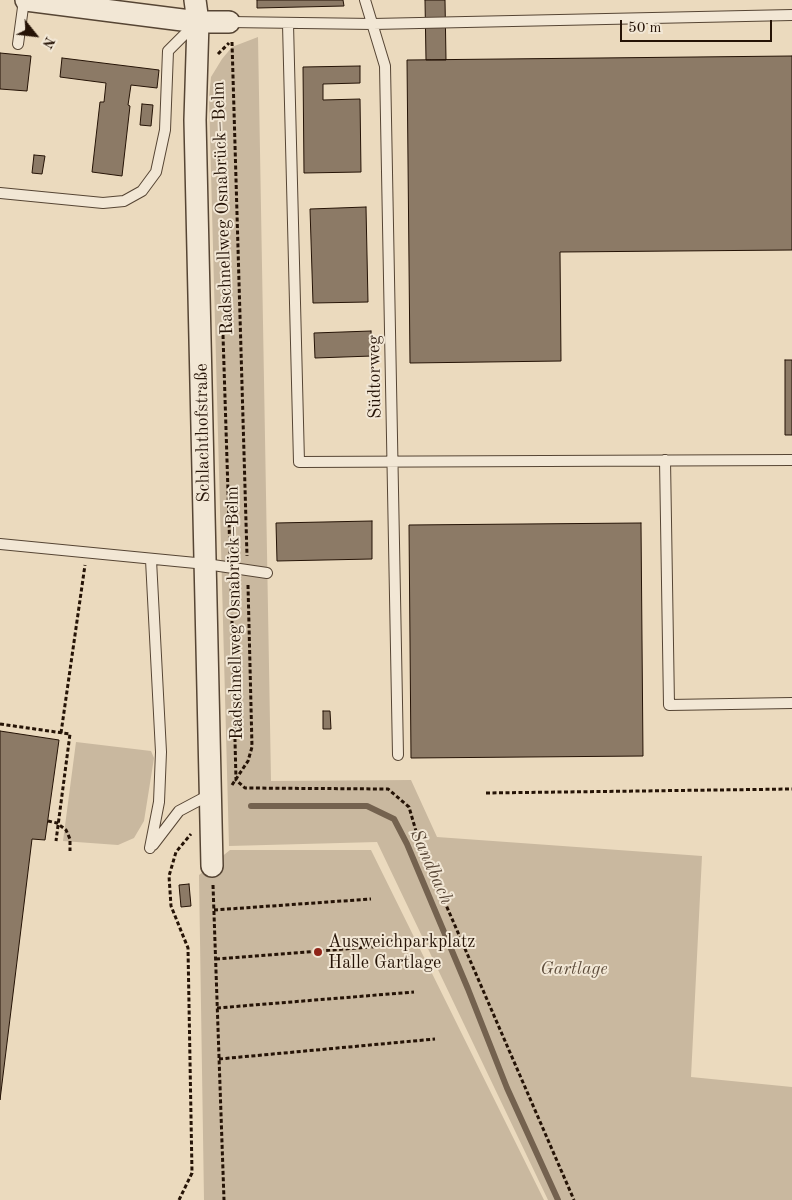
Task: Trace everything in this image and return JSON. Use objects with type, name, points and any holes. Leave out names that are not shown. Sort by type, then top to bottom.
[{"type":"street","points":[[25,0],[235,28]]},
{"type":"street","name":"Schlachthofstraße","points":[[195,0],[198,22],[195,120],[212,866]]},
{"type":"lane","points":[[18,44],[25,0]]},
{"type":"lane","name":"Südtorweg","points":[[365,0],[385,66],[398,755]]},
{"type":"lane","points":[[235,28],[288,24],[373,24],[792,15]]},
{"type":"lane","points":[[0,193],[103,203],[124,201],[142,191],[156,172],[165,130],[168,51],[198,22]]},
{"type":"lane","points":[[288,24],[299,462],[792,460]]},
{"type":"lane","points":[[665,460],[669,705],[792,703]]},
{"type":"lane","points":[[0,544],[87,554],[206,564],[267,573]]},
{"type":"lane","points":[[151,560],[161,752],[158,802],[150,848],[179,811],[211,802]]},
{"type":"path","points":[[217,56],[235,28]]},
{"type":"path","name":"Radschnellweg Osnabrück–Belm","points":[[179,1200],[192,1173],[188,948],[171,906],[169,876],[176,852],[211,802],[236,780],[248,761],[252,747],[235,28]]},
{"type":"path","points":[[222,327],[231,567],[236,780],[245,788],[388,789],[409,807],[420,845],[574,1200]]},
{"type":"path","points":[[62,733],[87,554]]},
{"type":"path","points":[[0,724],[70,734],[56,841]]},
{"type":"path","points":[[486,793],[792,789]]},
{"type":"path","points":[[48,821],[57,823],[66,830],[70,839],[70,851]]},
{"type":"path","points":[[212,866],[224,1200]]},
{"type":"path","points":[[214,910],[371,899]]},
{"type":"path","points":[[216,960],[396,945]]},
{"type":"path","points":[[217,1008],[414,992]]},
{"type":"path","points":[[219,1059],[435,1039]]},
{"type":"green space","name":"Gartlage","points":[[258,37],[271,781],[411,780],[437,837],[702,856],[691,1077],[792,1087],[792,1200],[548,1200],[377,842],[229,846],[209,98],[211,77],[222,59],[232,47]]},
{"type":"green space","points":[[76,742],[151,751],[154,758],[144,821],[134,838],[118,845],[63,841]]},
{"type":"green space","points":[[230,850],[371,850],[544,1200],[204,1200],[199,875]]},
{"type":"building","points":[[257,0],[343,0],[344,6],[257,8]]},
{"type":"building","points":[[425,0],[445,0],[446,60],[426,60]]},
{"type":"building","points":[[0,53],[31,56],[27,91],[0,89]]},
{"type":"building","points":[[792,56],[792,250],[560,252],[561,361],[410,363],[407,60]]},
{"type":"building","points":[[62,58],[159,70],[157,88],[131,85],[122,176],[92,172],[100,102],[104,102],[106,83],[60,77]]},
{"type":"building","points":[[360,66],[360,83],[323,84],[323,100],[360,99],[361,172],[304,173],[303,67]]},
{"type":"building","points":[[142,104],[153,105],[151,126],[140,125]]},
{"type":"building","points":[[34,155],[45,156],[42,174],[32,173]]},
{"type":"building","points":[[366,207],[368,302],[313,303],[310,209]]},
{"type":"building","points":[[371,331],[372,356],[315,358],[314,333]]},
{"type":"building","points":[[785,360],[792,360],[792,435],[785,435]]},
{"type":"building","points":[[372,521],[372,559],[277,561],[276,523]]},
{"type":"building","points":[[641,523],[643,756],[411,758],[409,525]]},
{"type":"building","points":[[323,711],[330,711],[331,729],[323,729]]},
{"type":"building","points":[[0,731],[59,740],[45,840],[32,839],[0,1100]]},
{"type":"building","points":[[189,884],[191,906],[181,907],[179,885]]},
{"type":"waterway","name":"Sandbach","points":[[251,806],[367,806],[394,819],[407,844],[468,989],[507,1088],[558,1200]]},
{"type":"place","name":"Ausweichparkplatz Halle Gartlage","points":[[318,952]]}]
